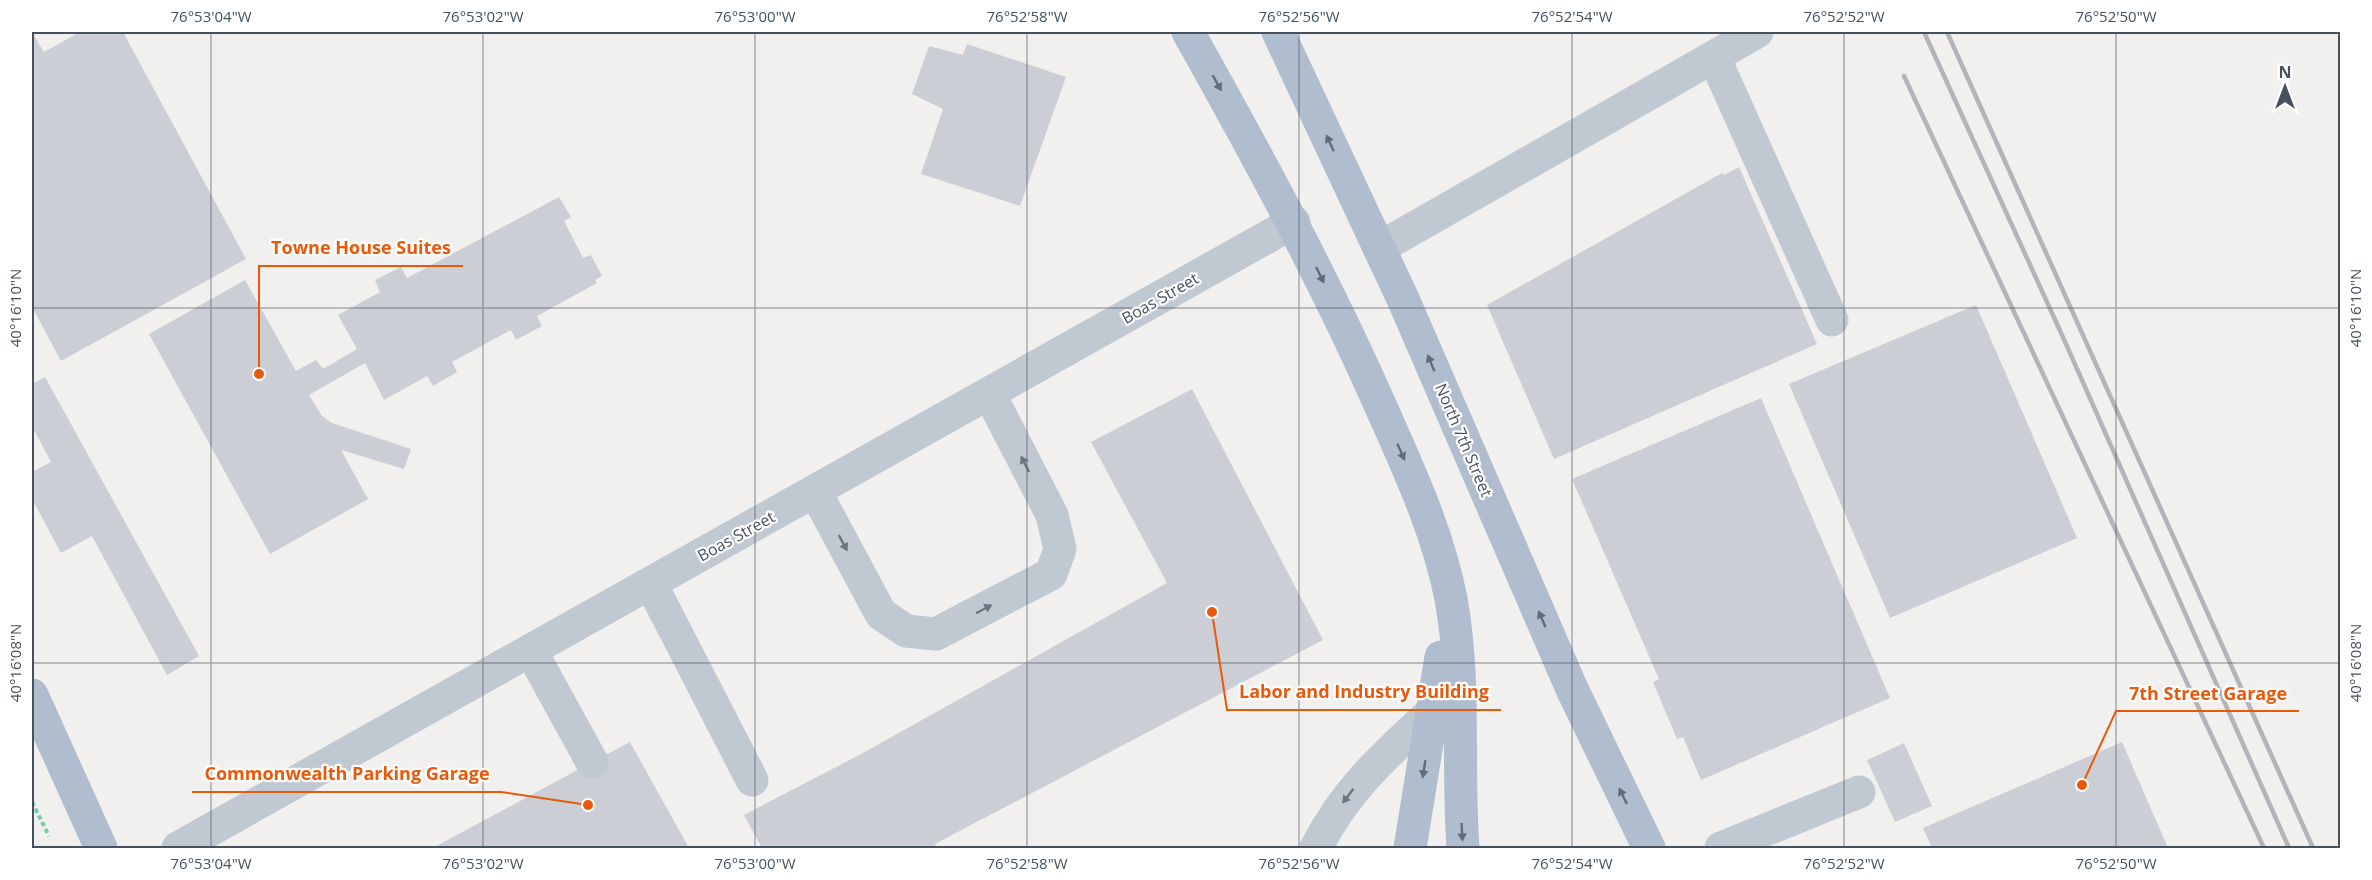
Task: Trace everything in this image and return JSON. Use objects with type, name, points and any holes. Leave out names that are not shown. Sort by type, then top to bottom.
[{"type":"main road","points":[[1188,32],[1294,222],[1354,346],[1418,491],[1437,544],[1451,600],[1457,657],[1463,849]]},
{"type":"main road","name":"North 7th Street","points":[[1278,32],[1379,248],[1572,689],[1648,849]]},
{"type":"main road","points":[[1410,849],[1440,672],[1443,611],[1437,544]]},
{"type":"main road","points":[[32,695],[100,849]]},
{"type":"street","points":[[1379,248],[1757,32]]},
{"type":"street","points":[[1714,57],[1832,320]]},
{"type":"street","name":"Boas Street","points":[[178,849],[990,395],[1294,222]]},
{"type":"street","points":[[815,491],[881,614],[906,631],[936,634],[1051,574],[1060,549],[1052,515],[990,395]]},
{"type":"street","points":[[651,584],[752,780]]},
{"type":"street","points":[[531,651],[592,762]]},
{"type":"street","points":[[1316,849],[1343,802],[1368,771],[1434,710]]},
{"type":"street","points":[[1721,849],[1859,792]]},
{"type":"path","points":[[32,802],[50,836]]},
{"type":"building","points":[[32,32],[44,52],[80,32],[123,32],[246,259],[61,361],[32,307]]},
{"type":"building","points":[[967,44],[1066,77],[1020,206],[921,174],[943,109],[912,94],[929,46],[963,55]]},
{"type":"building","points":[[1739,167],[1817,344],[1554,459],[1487,305],[1722,173],[1724,175]]},
{"type":"building","points":[[559,197],[571,217],[564,221],[583,258],[591,255],[602,276],[595,280],[597,283],[537,316],[542,326],[516,340],[511,330],[452,362],[457,372],[433,386],[427,376],[384,400],[365,363],[309,395],[322,416],[332,423],[411,449],[404,469],[341,450],[368,499],[270,554],[149,334],[245,280],[296,371],[316,360],[323,369],[357,349],[338,315],[380,292],[375,280],[401,267],[407,278]]},
{"type":"building","points":[[1976,305],[2077,538],[1890,618],[1789,384]]},
{"type":"building","points":[[45,377],[199,656],[167,675],[92,536],[61,553],[32,499],[32,472],[51,462],[32,426],[32,384]]},
{"type":"building","points":[[1192,389],[1323,640],[935,844],[937,848],[762,848],[744,815],[863,753],[1167,583],[1091,442]]},
{"type":"building","points":[[1761,398],[1890,698],[1701,780],[1683,737],[1677,739],[1653,682],[1659,679],[1572,479]]},
{"type":"building","points":[[630,742],[689,848],[433,848],[592,762]]},
{"type":"building","points":[[2122,742],[2168,848],[1932,848],[1923,828]]},
{"type":"building","points":[[1904,743],[1932,806],[1895,822],[1867,760]]},
{"type":"railway","points":[[1924,32],[2062,335],[2289,848]]},
{"type":"railway","points":[[1947,32],[2313,848]]},
{"type":"railway","points":[[1904,76],[2264,848]]},
{"type":"place","name":"Towne House Suites","points":[[259,374]]},
{"type":"place","name":"Labor and Industry Building","points":[[1212,612]]},
{"type":"place","name":"7th Street Garage","points":[[2082,785]]},
{"type":"place","name":"Commonwealth Parking Garage","points":[[588,805]]}]
